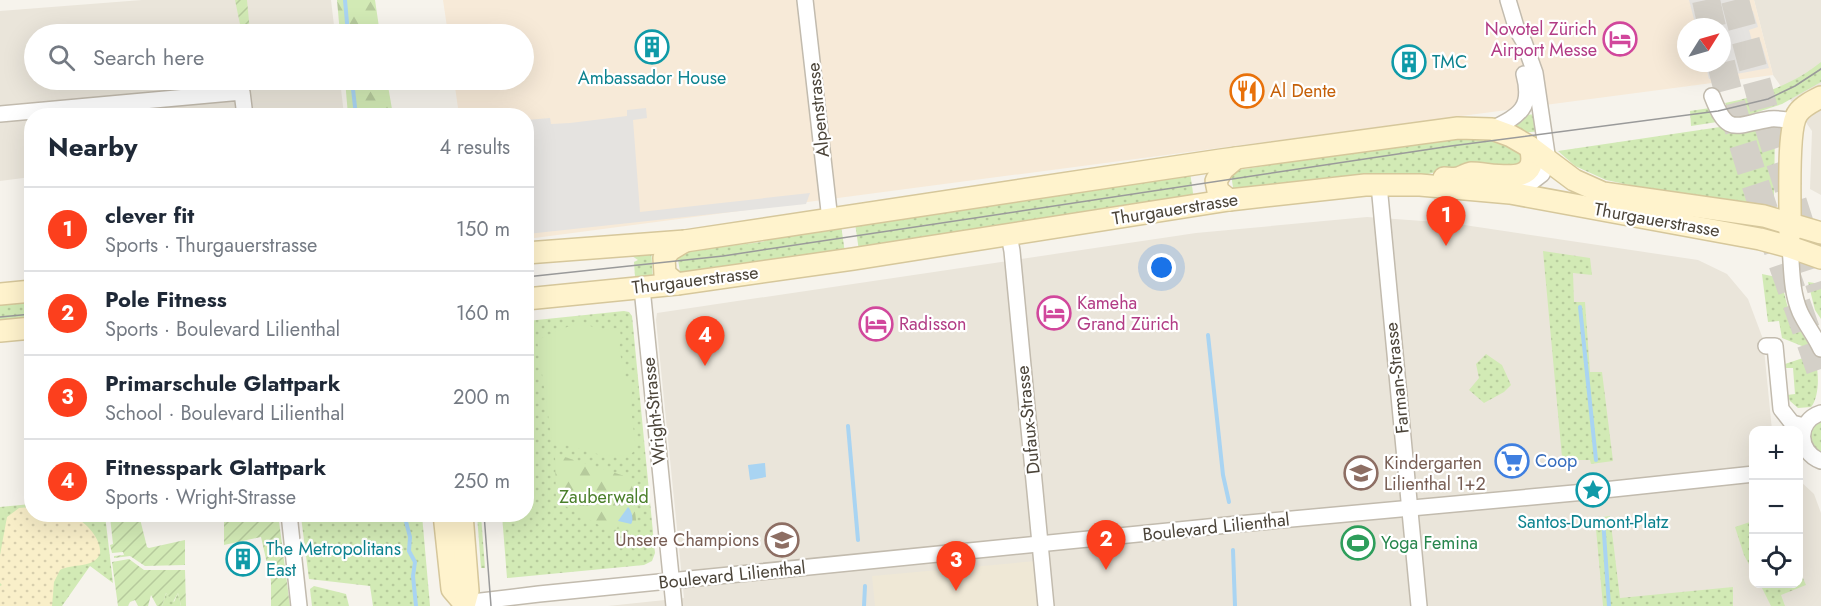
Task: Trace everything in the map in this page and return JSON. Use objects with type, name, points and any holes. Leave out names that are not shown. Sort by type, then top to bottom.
[{"type":"main road","points":[[1790,247],[1793,121],[1803,108],[1821,97]]},
{"type":"main road","name":"Thurgauerstrasse","points":[[534,252],[685,241],[1236,158],[1458,128],[1492,129],[1511,136],[1530,147],[1574,180],[1603,193],[1738,211],[1791,222],[1821,233]]},
{"type":"main road","points":[[1420,185],[1436,179],[1457,178],[1473,173],[1519,176],[1527,171],[1531,164],[1530,147]]},
{"type":"main road","points":[[1229,200],[1220,195],[1216,182],[1223,170],[1236,158]]},
{"type":"main road","name":"Thurgauerstrasse","points":[[534,298],[678,284],[1229,200],[1340,187],[1379,185],[1420,185],[1509,193],[1760,239],[1821,258]]},
{"type":"main road","points":[[678,284],[665,273],[664,258],[670,250],[685,241]]},
{"type":"main road","points":[[0,294],[24,292]]},
{"type":"main road","points":[[0,331],[24,329]]},
{"type":"main road","points":[[445,522],[452,589],[464,604]]},
{"type":"main road","points":[[463,522],[468,591],[464,604]]},
{"type":"street","name":"Alpenstrasse","points":[[806,0],[830,220]]},
{"type":"street","points":[[1457,178],[1529,184],[1542,174],[1548,160],[1535,73],[1524,42],[1517,30],[1508,0]]},
{"type":"street","points":[[1492,129],[1522,111],[1527,98],[1526,82],[1516,42],[1517,30]]},
{"type":"street","points":[[66,108],[242,92],[244,108]]},
{"type":"street","points":[[1712,96],[1721,117],[1730,124],[1746,126],[1772,118],[1793,121]]},
{"type":"street","points":[[0,114],[24,112]]},
{"type":"street","name":"Farman-Strasse","points":[[1379,185],[1419,606]]},
{"type":"street","name":"Dufaux-Strasse","points":[[1009,235],[1046,606]]},
{"type":"street","points":[[1790,247],[1797,302],[1821,349]]},
{"type":"street","name":"Wright-Strasse","points":[[642,288],[674,606]]},
{"type":"street","points":[[1766,346],[1775,346],[1781,409],[1792,423],[1804,426]]},
{"type":"street","points":[[1809,459],[1802,436],[1804,426],[1821,413]]},
{"type":"street","name":"Boulevard Lilienthal","points":[[464,604],[671,581],[1749,474]]},
{"type":"street","points":[[290,522],[299,606]]},
{"type":"shaded area","points":[[142,0],[331,0],[334,24],[24,24],[24,90],[341,90],[343,108],[24,108],[24,178],[0,181],[0,11]]},
{"type":"shaded area","points":[[443,0],[1754,0],[1773,75],[534,238],[534,108],[458,108],[455,90],[534,90],[534,24],[447,24]]},
{"type":"shaded area","points":[[1689,0],[1742,0],[1746,13],[1753,11],[1758,27],[1749,30],[1753,44],[1761,42],[1769,68],[1709,79],[1707,72],[1731,72],[1731,18],[1694,18]]},
{"type":"shaded area","points":[[1754,0],[1821,0],[1821,195],[1810,189],[1812,131],[1773,75]]},
{"type":"shaded area","points":[[646,108],[647,118],[633,120],[640,212],[810,193],[806,204],[534,233],[534,119],[550,118],[551,124],[570,123],[627,116],[627,110]]},
{"type":"shaded area","points":[[1367,217],[1451,223],[1698,260],[1727,274],[1748,299],[1763,339],[1772,426],[1749,426],[1749,588],[1803,588],[1803,484],[1814,494],[1821,513],[1821,606],[608,606],[684,598],[657,313],[1196,233]]},
{"type":"shaded area","points":[[1036,561],[1040,606],[875,606],[872,576]]},
{"type":"green space","points":[[235,0],[247,0],[249,24],[240,24]]},
{"type":"green space","points":[[337,0],[375,0],[379,24],[339,24]]},
{"type":"green space","points":[[1821,62],[1821,82],[1782,104],[1736,119],[1725,103],[1776,88],[1800,77]]},
{"type":"green space","points":[[346,90],[389,90],[392,108],[347,108]]},
{"type":"green space","points":[[1710,108],[1717,122],[1691,126],[1690,111]]},
{"type":"green space","points":[[1537,114],[1540,131],[1521,133],[1509,127],[1525,115]]},
{"type":"green space","points":[[1720,127],[1733,133],[1775,128],[1774,196],[1764,206],[1663,196],[1606,180],[1575,166],[1558,151]]},
{"type":"green space","points":[[1486,137],[1522,150],[1522,168],[1440,171],[1416,177],[1234,194],[1231,174],[1238,170],[1348,153],[1389,142]]},
{"type":"green space","points":[[1190,172],[1194,200],[859,251],[855,223]]},
{"type":"green space","points":[[841,225],[845,253],[681,277],[677,254],[685,251],[762,242],[787,233]]},
{"type":"green space","points":[[651,249],[653,280],[635,277],[634,262],[638,260],[632,256],[632,251]]},
{"type":"green space","points":[[1543,251],[1590,258],[1592,275],[1573,273],[1574,302],[1585,302],[1590,372],[1602,372],[1613,461],[1591,464],[1590,460],[1574,460],[1573,466],[1563,468]]},
{"type":"green space","points":[[1762,274],[1781,278],[1792,318],[1808,342],[1814,356],[1818,387],[1811,407],[1798,408],[1787,395],[1795,394],[1793,368],[1784,368],[1785,364],[1803,358],[1802,346],[1782,338],[1779,321],[1768,322]]},
{"type":"green space","points":[[1808,282],[1821,284],[1821,319],[1815,310]]},
{"type":"green space","points":[[24,298],[24,323],[0,325],[0,300]]},
{"type":"green space","points":[[624,311],[629,312],[632,316],[655,553],[652,561],[644,565],[507,578],[503,522],[534,522],[534,320]]},
{"type":"green space","points":[[581,321],[598,330],[620,328],[619,348],[625,376],[632,386],[631,409],[636,449],[629,456],[601,455],[552,441],[537,340]]},
{"type":"green space","points":[[1486,354],[1502,365],[1511,385],[1504,392],[1484,403],[1469,390],[1479,378],[1476,364]]},
{"type":"green space","points":[[1821,419],[1821,454],[1810,445],[1809,436],[1812,427]]},
{"type":"green space","name":"Zauberwald","points":[[555,454],[631,478],[637,528],[606,529],[556,501]]},
{"type":"green space","points":[[24,505],[24,522],[106,522],[113,583],[90,566],[62,606],[0,606],[0,507]]},
{"type":"green space","points":[[1610,516],[1620,598],[1733,587],[1733,606],[1603,606],[1595,518]]},
{"type":"green space","points":[[111,522],[141,522],[149,548],[185,540],[185,565],[145,566],[130,556],[114,558],[114,556],[124,555],[123,552],[112,553],[110,545],[113,544]]},
{"type":"green space","points":[[224,522],[279,522],[290,606],[271,606],[271,581],[261,537],[224,545]]},
{"type":"green space","points":[[302,522],[423,522],[430,606],[373,606],[370,586],[309,579]]},
{"type":"green space","points":[[478,522],[482,522],[485,568],[481,568]]},
{"type":"green space","points":[[1749,523],[1749,564],[1744,555],[1735,527]]},
{"type":"green space","points":[[129,559],[144,570],[185,570],[186,606],[181,606],[178,593],[173,602],[166,593],[162,606],[157,606],[151,595],[148,606],[138,606],[135,600],[128,606],[118,606],[112,562]]},
{"type":"green space","points":[[314,586],[346,594],[349,606],[312,606],[310,589]]},
{"type":"green space","points":[[1762,588],[1798,588],[1781,595],[1785,606],[1771,606]]},
{"type":"green space","points":[[166,593],[174,602],[178,593],[181,606],[162,606]]},
{"type":"sand","points":[[19,508],[24,508],[24,522],[82,522],[91,530],[98,542],[100,554],[93,562],[60,570],[54,582],[52,606],[0,606],[0,586],[2,585],[0,583],[0,555],[7,517]]},
{"type":"water","points":[[765,463],[766,477],[750,480],[748,465]]},
{"type":"water","points":[[628,507],[632,516],[631,524],[618,521]]},
{"type":"waterway","points":[[345,0],[347,24]]},
{"type":"waterway","points":[[353,90],[355,108]]},
{"type":"waterway","points":[[1580,307],[1596,460]]},
{"type":"waterway","points":[[1208,335],[1223,475],[1229,502]]},
{"type":"waterway","points":[[848,426],[858,540]]},
{"type":"waterway","points":[[1603,519],[1609,606]]},
{"type":"waterway","points":[[406,522],[410,537],[409,551],[415,562],[413,576],[416,606]]},
{"type":"waterway","points":[[1233,550],[1235,606]]},
{"type":"waterway","points":[[864,606],[865,586]]},
{"type":"tunnel","points":[[1706,0],[1710,18]]},
{"type":"tunnel","points":[[1735,0],[1769,128],[1821,289]]},
{"type":"tunnel","points":[[1723,72],[1754,180],[1821,372]]},
{"type":"tram line","points":[[534,276],[723,256],[1451,146],[1718,111],[1768,99],[1795,86],[1821,69]]},
{"type":"tram line","points":[[0,317],[24,315]]},
{"type":"tram line","points":[[485,522],[491,606]]},
{"type":"place","name":"Novotel Zürich Airport Messe","points":[[1620,39]]},
{"type":"place","name":"Ambassador House","points":[[652,47]]},
{"type":"place","name":"TMC","points":[[1409,62]]},
{"type":"place","name":"Al Dente","points":[[1247,91]]},
{"type":"place","name":"clever fit","points":[[1446,246]]},
{"type":"place","name":"Kameha Grand Zürich","points":[[1054,313]]},
{"type":"place","name":"Radisson","points":[[876,324]]},
{"type":"place","name":"Fitnesspark Glattpark","points":[[705,366]]},
{"type":"place","name":"Coop","points":[[1512,461]]},
{"type":"place","name":"Kindergarten Lilienthal 1+2","points":[[1361,473]]},
{"type":"place","name":"Santos-Dumont-Platz","points":[[1593,490]]},
{"type":"place","name":"Unsere Champions","points":[[782,540]]},
{"type":"place","name":"Yoga Femina","points":[[1358,543]]},
{"type":"place","name":"The Metropolitans East","points":[[243,559]]},
{"type":"place","name":"Pole Fitness","points":[[1106,570]]},
{"type":"place","name":"Primarschule Glattpark","points":[[956,591]]}]
